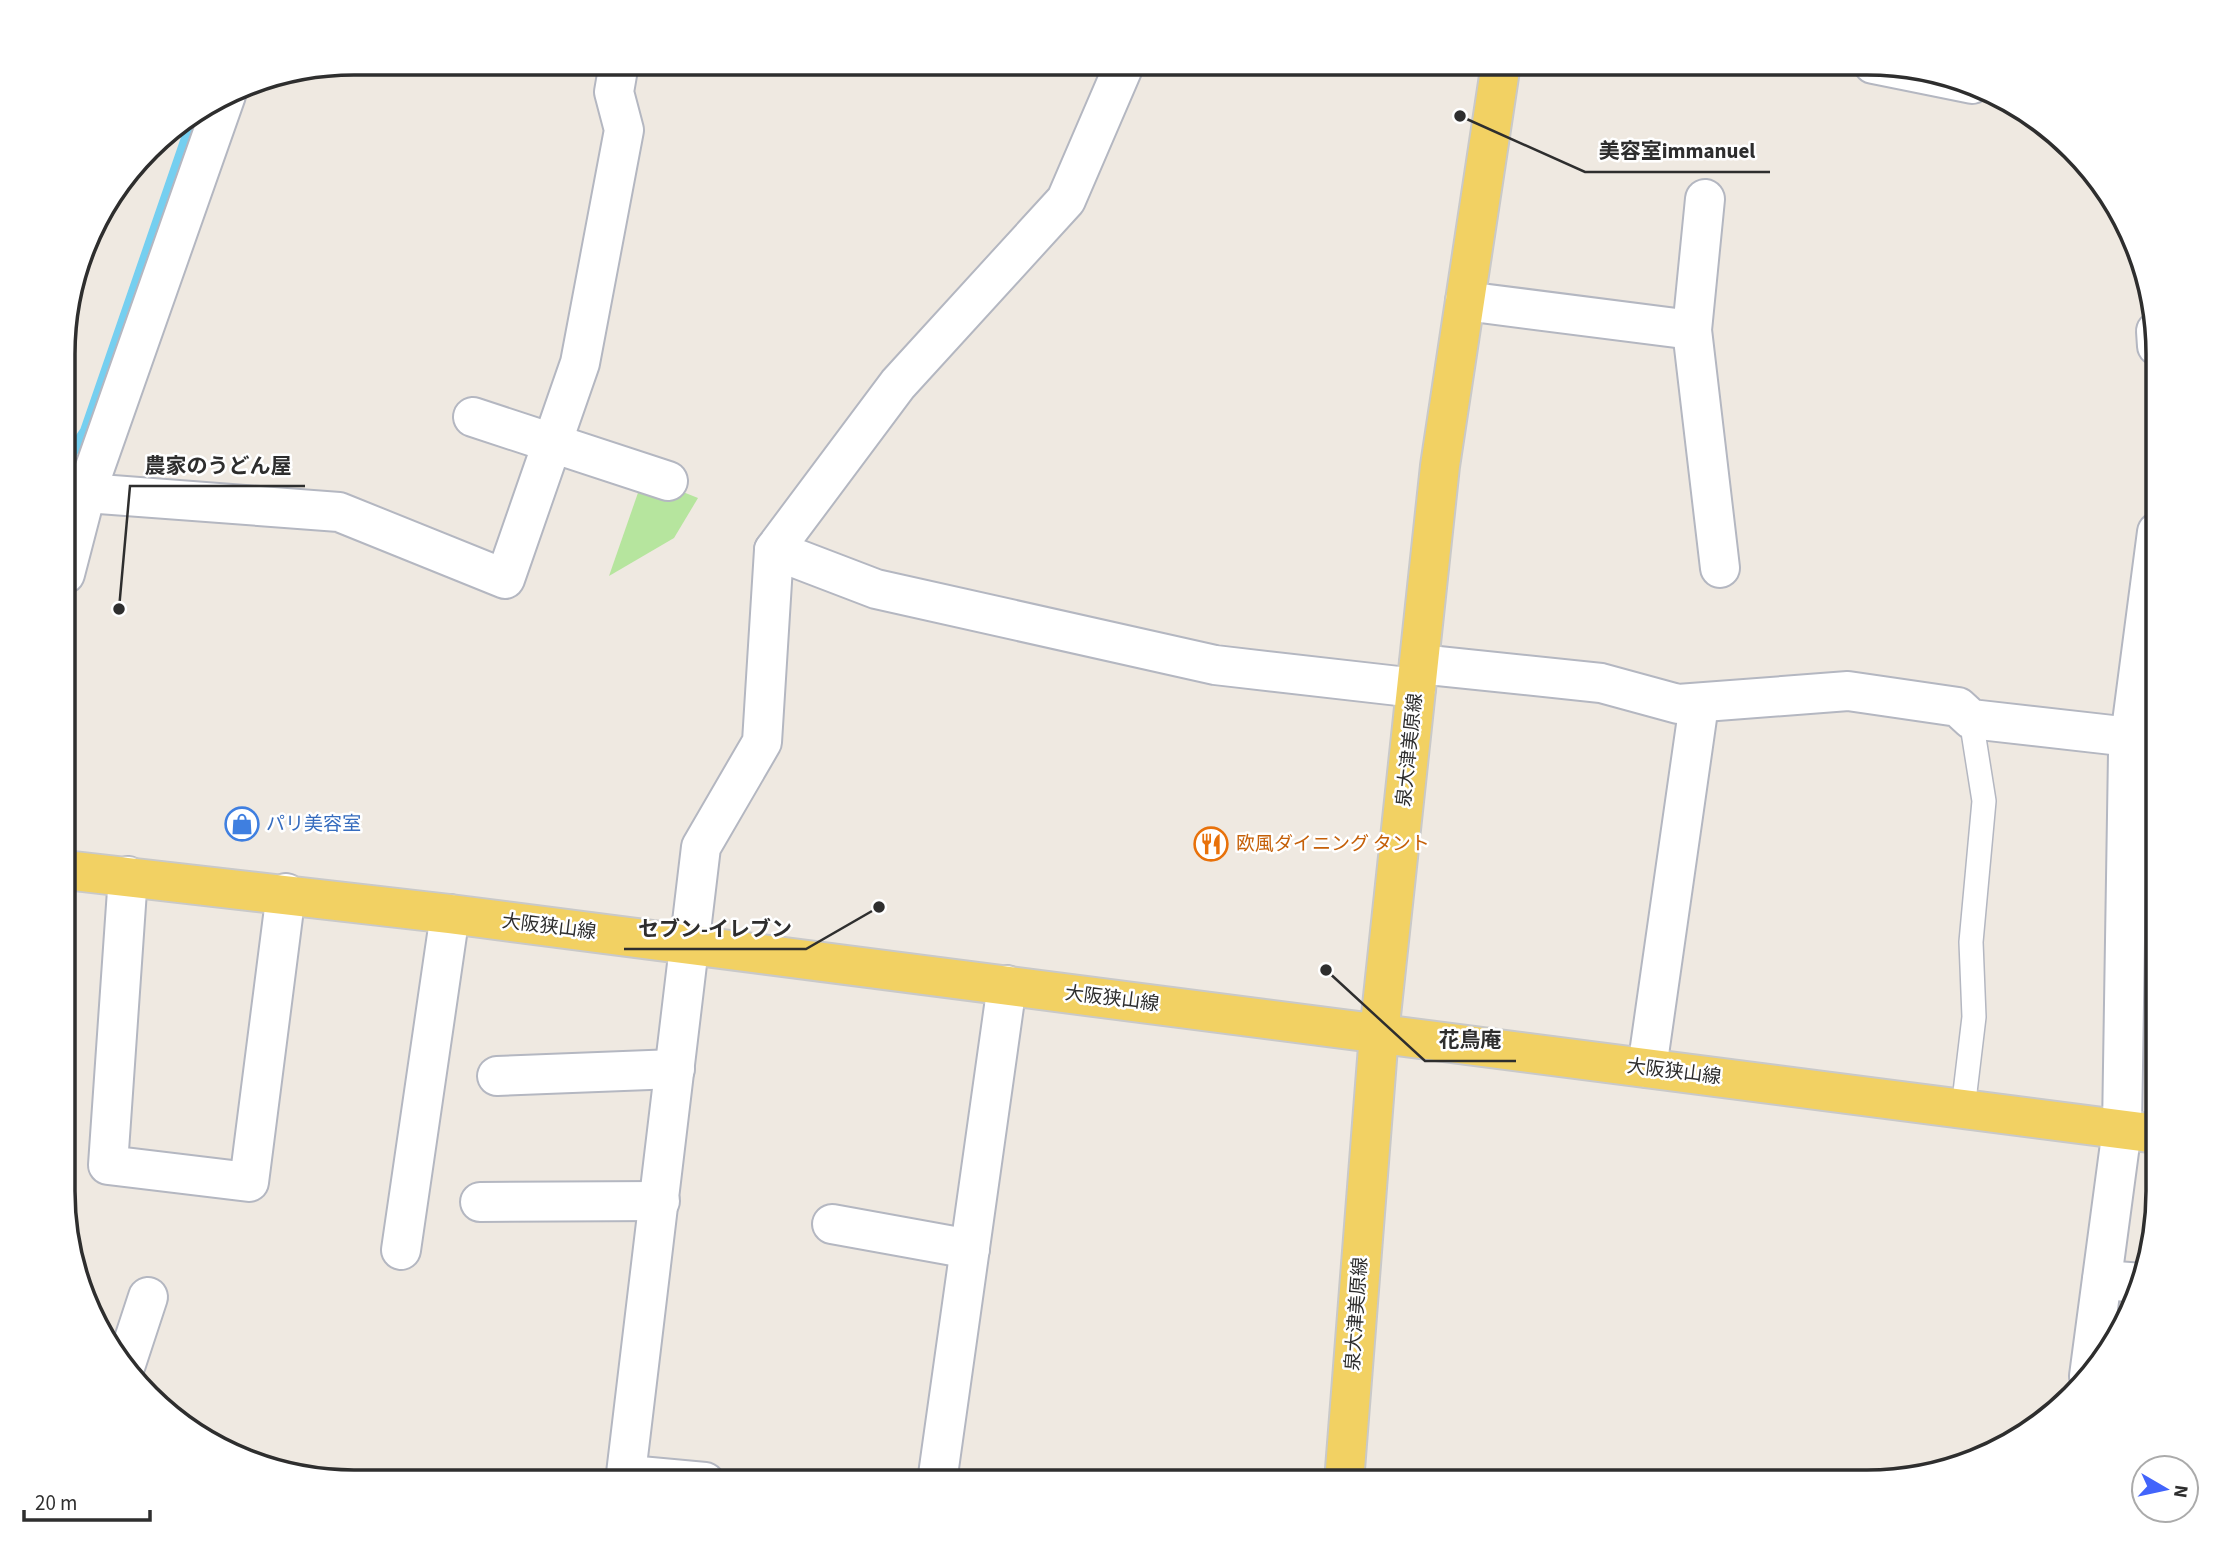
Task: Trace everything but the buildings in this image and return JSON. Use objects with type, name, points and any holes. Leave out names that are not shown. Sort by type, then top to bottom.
[{"type":"main road","name":"泉大津美原線","points":[[1345,1470],[1379,1034],[1440,466],[1500,75]]},
{"type":"main road","name":"大阪狭山線","points":[[75,871],[286,893],[2140,1132]]},
{"type":"street","points":[[221,110],[76,495],[339,512],[505,579],[580,363],[624,130],[614,92],[617,75]]},
{"type":"street","points":[[628,1470],[701,847],[762,742],[774,550],[898,384],[1066,200],[1120,75]]},
{"type":"street","points":[[1705,199],[1692,330],[1720,568]]},
{"type":"street","points":[[1465,301],[1692,330]]},
{"type":"street","points":[[473,417],[668,481]]},
{"type":"street","points":[[774,550],[876,589],[1215,665],[1601,683],[1678,704],[1849,691],[1958,707],[1971,719],[2130,737]]},
{"type":"street","points":[[2091,1357],[2102,1280],[2140,1132],[2130,737],[2146,615]]},
{"type":"street","points":[[1647,1068],[1699,704]]},
{"type":"street","points":[[128,876],[108,1165],[249,1182],[286,893]]},
{"type":"street","points":[[401,1250],[450,914]]},
{"type":"street","points":[[939,1470],[1007,985]]},
{"type":"street","points":[[497,1076],[675,1069]]},
{"type":"street","points":[[480,1202],[660,1202]]},
{"type":"street","points":[[832,1224],[970,1249]]},
{"type":"street","points":[[2102,1280],[2130,1282]]},
{"type":"street","points":[[129,1355],[148,1297]]},
{"type":"lane","points":[[1963,1109],[1974,1017],[1971,942],[1984,801],[1971,719]]},
{"type":"green space","points":[[640,487],[673,488],[698,498],[674,538],[609,576]]},
{"type":"waterway","points":[[75,447],[86,431],[190,128]]},
{"type":"place","name":"美容室immanuel","points":[[1460,116]]},
{"type":"place","name":"農家のうどん屋","points":[[119,609]]},
{"type":"place","name":"パリ美容室","points":[[242,824]]},
{"type":"place","name":"欧風ダイニング タント","points":[[1211,844]]},
{"type":"place","name":"セブン-イレブン","points":[[879,907]]},
{"type":"place","name":"花鳥庵","points":[[1326,970]]}]
